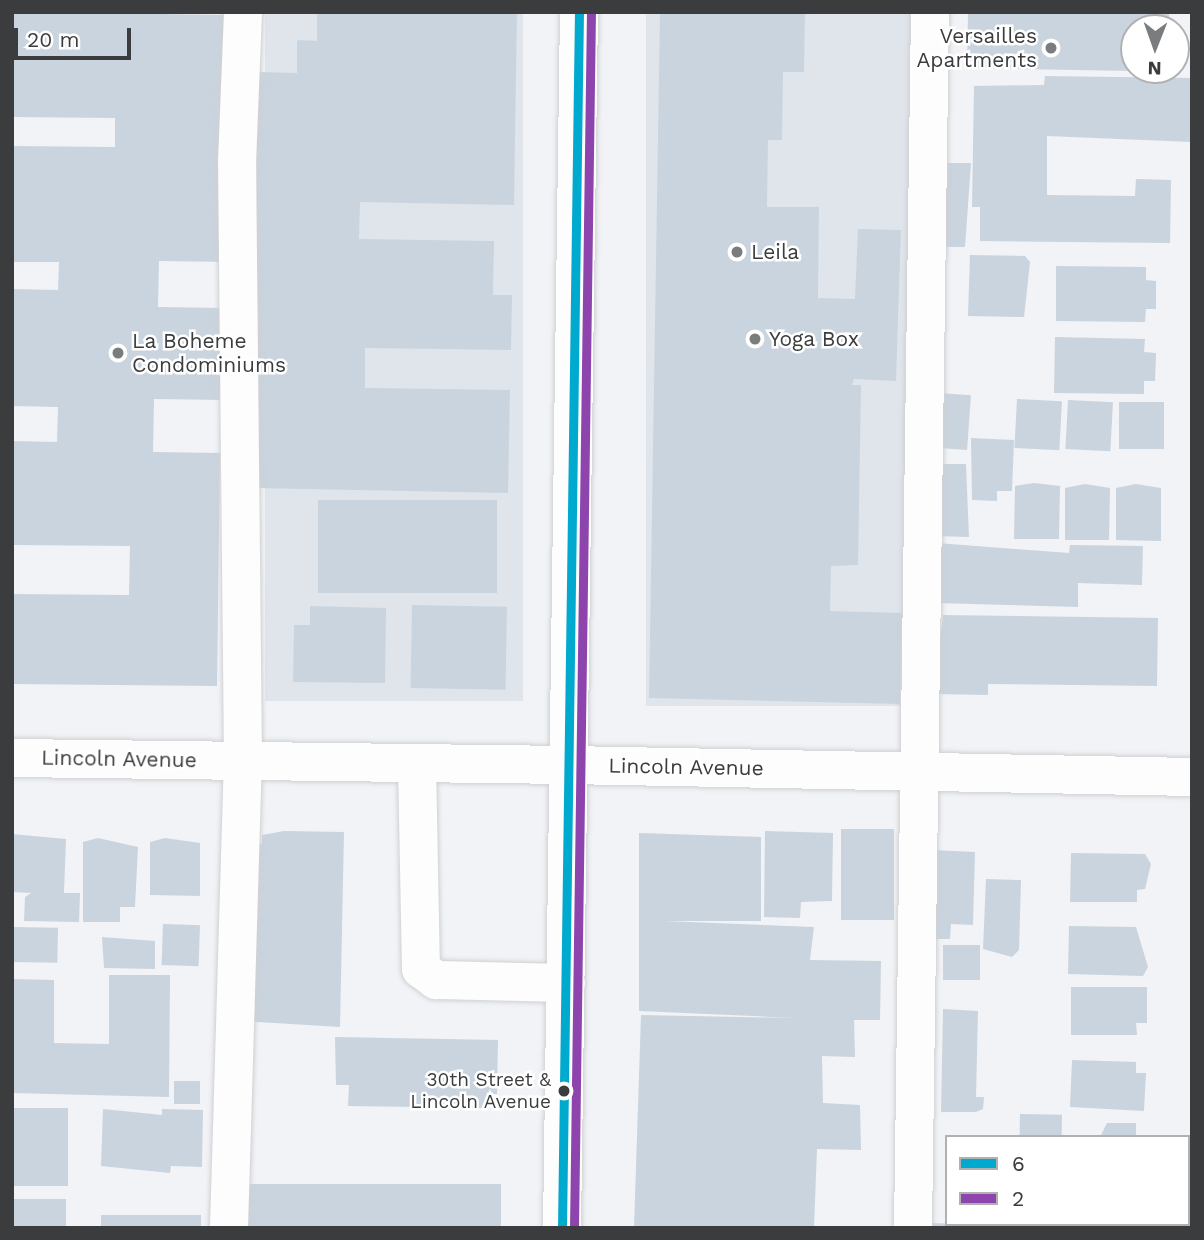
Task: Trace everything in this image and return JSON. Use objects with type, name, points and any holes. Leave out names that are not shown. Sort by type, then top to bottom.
[{"type":"main road","points":[[229,1228],[243,761],[237,162],[243,12]]},
{"type":"main road","points":[[562,1228],[579,12]]},
{"type":"main road","points":[[913,1228],[930,12]]},
{"type":"main road","name":"Lincoln Avenue","points":[[12,758],[1192,777]]},
{"type":"main road","points":[[417,763],[421,969],[436,980],[566,983]]},
{"type":"shaded area","points":[[265,12],[523,12],[523,701],[265,701]]},
{"type":"shaded area","points":[[646,12],[920,12],[920,706],[646,706]]},
{"type":"building","name":"La Boheme Condominiums","points":[[12,12],[233,15],[230,262],[159,261],[158,307],[225,308],[224,400],[154,399],[153,452],[220,453],[217,686],[12,684],[12,594],[129,595],[130,546],[12,545],[12,441],[57,442],[58,407],[12,406],[12,289],[58,290],[59,262],[12,262],[12,146],[115,147],[115,118],[12,117]]},
{"type":"building","points":[[317,12],[517,12],[514,205],[360,202],[359,239],[494,241],[493,295],[512,295],[511,350],[365,348],[365,388],[510,390],[508,493],[252,488],[258,72],[297,73],[297,40],[317,41]]},
{"type":"building","points":[[660,12],[805,12],[804,72],[783,72],[782,140],[768,140],[767,207],[819,207],[818,298],[855,299],[858,229],[901,230],[896,381],[854,379],[852,385],[861,385],[858,565],[831,566],[830,611],[902,613],[900,704],[649,698]]},
{"type":"building","name":"Versailles Apartments","points":[[968,12],[1169,12],[1120,14],[1120,71],[967,68]]},
{"type":"building","points":[[1045,76],[1120,77],[1120,84],[1190,84],[1192,78],[1192,142],[1047,136],[1047,195],[1135,196],[1136,179],[1171,180],[1170,243],[980,241],[980,207],[972,207],[974,86],[1044,85]]},
{"type":"building","points":[[943,163],[971,163],[965,247],[943,247]]},
{"type":"building","points":[[970,255],[1025,256],[1030,262],[1024,317],[968,316]]},
{"type":"building","points":[[1056,266],[1146,267],[1146,280],[1156,281],[1156,309],[1146,309],[1145,322],[1056,321]]},
{"type":"building","points":[[1055,337],[1145,339],[1144,352],[1156,353],[1155,381],[1144,381],[1144,394],[1054,393]]},
{"type":"building","points":[[939,393],[971,395],[967,450],[935,448]]},
{"type":"building","points":[[1017,399],[1062,401],[1059,450],[1014,448]]},
{"type":"building","points":[[1068,400],[1113,402],[1110,451],[1065,449]]},
{"type":"building","points":[[1119,402],[1164,402],[1164,449],[1119,449]]},
{"type":"building","points":[[971,438],[1014,440],[1012,491],[997,491],[997,501],[972,500]]},
{"type":"building","points":[[937,464],[966,464],[969,537],[935,536]]},
{"type":"building","points":[[1034,483],[1060,486],[1059,539],[1014,539],[1015,486]]},
{"type":"building","points":[[1085,484],[1110,488],[1109,540],[1065,540],[1065,488]]},
{"type":"building","points":[[1136,484],[1161,488],[1161,541],[1116,540],[1116,488]]},
{"type":"building","points":[[318,500],[497,500],[497,593],[318,593]]},
{"type":"building","points":[[937,543],[1069,553],[1070,545],[1143,546],[1142,585],[1078,583],[1078,607],[935,603]]},
{"type":"building","points":[[412,605],[507,607],[506,690],[411,688]]},
{"type":"building","points":[[310,606],[386,608],[385,683],[293,682],[294,625],[310,625]]},
{"type":"building","points":[[943,615],[1158,618],[1157,686],[988,684],[988,695],[934,694]]},
{"type":"building","points":[[841,829],[894,829],[894,920],[841,920]]},
{"type":"building","points":[[284,831],[344,832],[340,1027],[243,1021],[247,843],[262,844],[262,835]]},
{"type":"building","points":[[765,831],[833,833],[832,901],[801,902],[800,918],[764,917]]},
{"type":"building","points":[[639,833],[761,837],[761,921],[664,921],[814,927],[810,960],[881,961],[880,1020],[854,1020],[855,1057],[822,1056],[823,1103],[860,1105],[861,1150],[817,1149],[814,1228],[634,1228],[641,1015],[796,1018],[639,1011]]},
{"type":"building","points":[[12,834],[66,839],[64,893],[80,893],[79,922],[24,921],[25,897],[31,893],[12,892]]},
{"type":"building","points":[[98,838],[138,847],[135,907],[120,907],[120,922],[83,922],[83,842]]},
{"type":"building","points":[[165,838],[200,843],[200,896],[150,895],[150,842]]},
{"type":"building","points":[[932,850],[975,852],[973,925],[951,924],[950,939],[930,939]]},
{"type":"building","points":[[1071,853],[1145,854],[1151,864],[1145,889],[1137,890],[1137,902],[1070,902]]},
{"type":"building","points":[[986,879],[1021,880],[1019,950],[1012,957],[983,949]]},
{"type":"building","points":[[163,924],[200,925],[199,966],[162,965]]},
{"type":"building","points":[[1069,926],[1136,927],[1148,967],[1143,976],[1068,974]]},
{"type":"building","points":[[12,927],[58,928],[57,963],[12,962]]},
{"type":"building","points":[[102,937],[155,941],[155,969],[104,968]]},
{"type":"building","points":[[943,945],[980,945],[980,980],[943,980]]},
{"type":"building","points":[[109,975],[170,975],[169,1097],[12,1093],[12,979],[54,980],[54,1043],[109,1044]]},
{"type":"building","points":[[1071,987],[1147,987],[1147,1023],[1136,1023],[1137,1035],[1071,1035]]},
{"type":"building","points":[[943,1009],[978,1011],[976,1097],[984,1097],[983,1109],[976,1112],[941,1112]]},
{"type":"building","points":[[335,1037],[498,1040],[497,1094],[487,1094],[487,1108],[348,1106],[349,1085],[336,1085]]},
{"type":"building","points":[[1072,1060],[1136,1062],[1136,1073],[1146,1073],[1144,1111],[1070,1107]]},
{"type":"building","points":[[174,1081],[200,1081],[200,1104],[174,1104]]},
{"type":"building","points":[[12,1108],[68,1108],[68,1186],[12,1186]]},
{"type":"building","points":[[103,1109],[162,1115],[162,1109],[203,1110],[202,1167],[171,1166],[170,1173],[101,1166]]},
{"type":"building","points":[[1020,1114],[1062,1115],[1062,1135],[1020,1135]]},
{"type":"building","points":[[1107,1123],[1136,1123],[1136,1135],[1101,1135]]},
{"type":"building","points":[[238,1184],[501,1184],[501,1228],[238,1228]]},
{"type":"building","points":[[12,1199],[66,1199],[66,1228],[12,1228]]},
{"type":"building","points":[[101,1215],[201,1215],[201,1228],[101,1228]]},
{"type":"building","points":[[927,1223],[966,1226],[966,1228],[927,1228]]},
{"type":"transit line","name":"6","points":[[562,1228],[579,12]]},
{"type":"transit line","name":"2","points":[[574,1228],[591,12]]},
{"type":"place","name":"Versailles Apartments","points":[[1051,48]]},
{"type":"place","name":"Leila","points":[[737,252]]},
{"type":"place","name":"Yoga Box","points":[[755,339]]},
{"type":"place","name":"La Boheme Condominiums","points":[[118,353]]},
{"type":"place","name":"30th Street & Lincoln Avenue","points":[[564,1091]]}]
